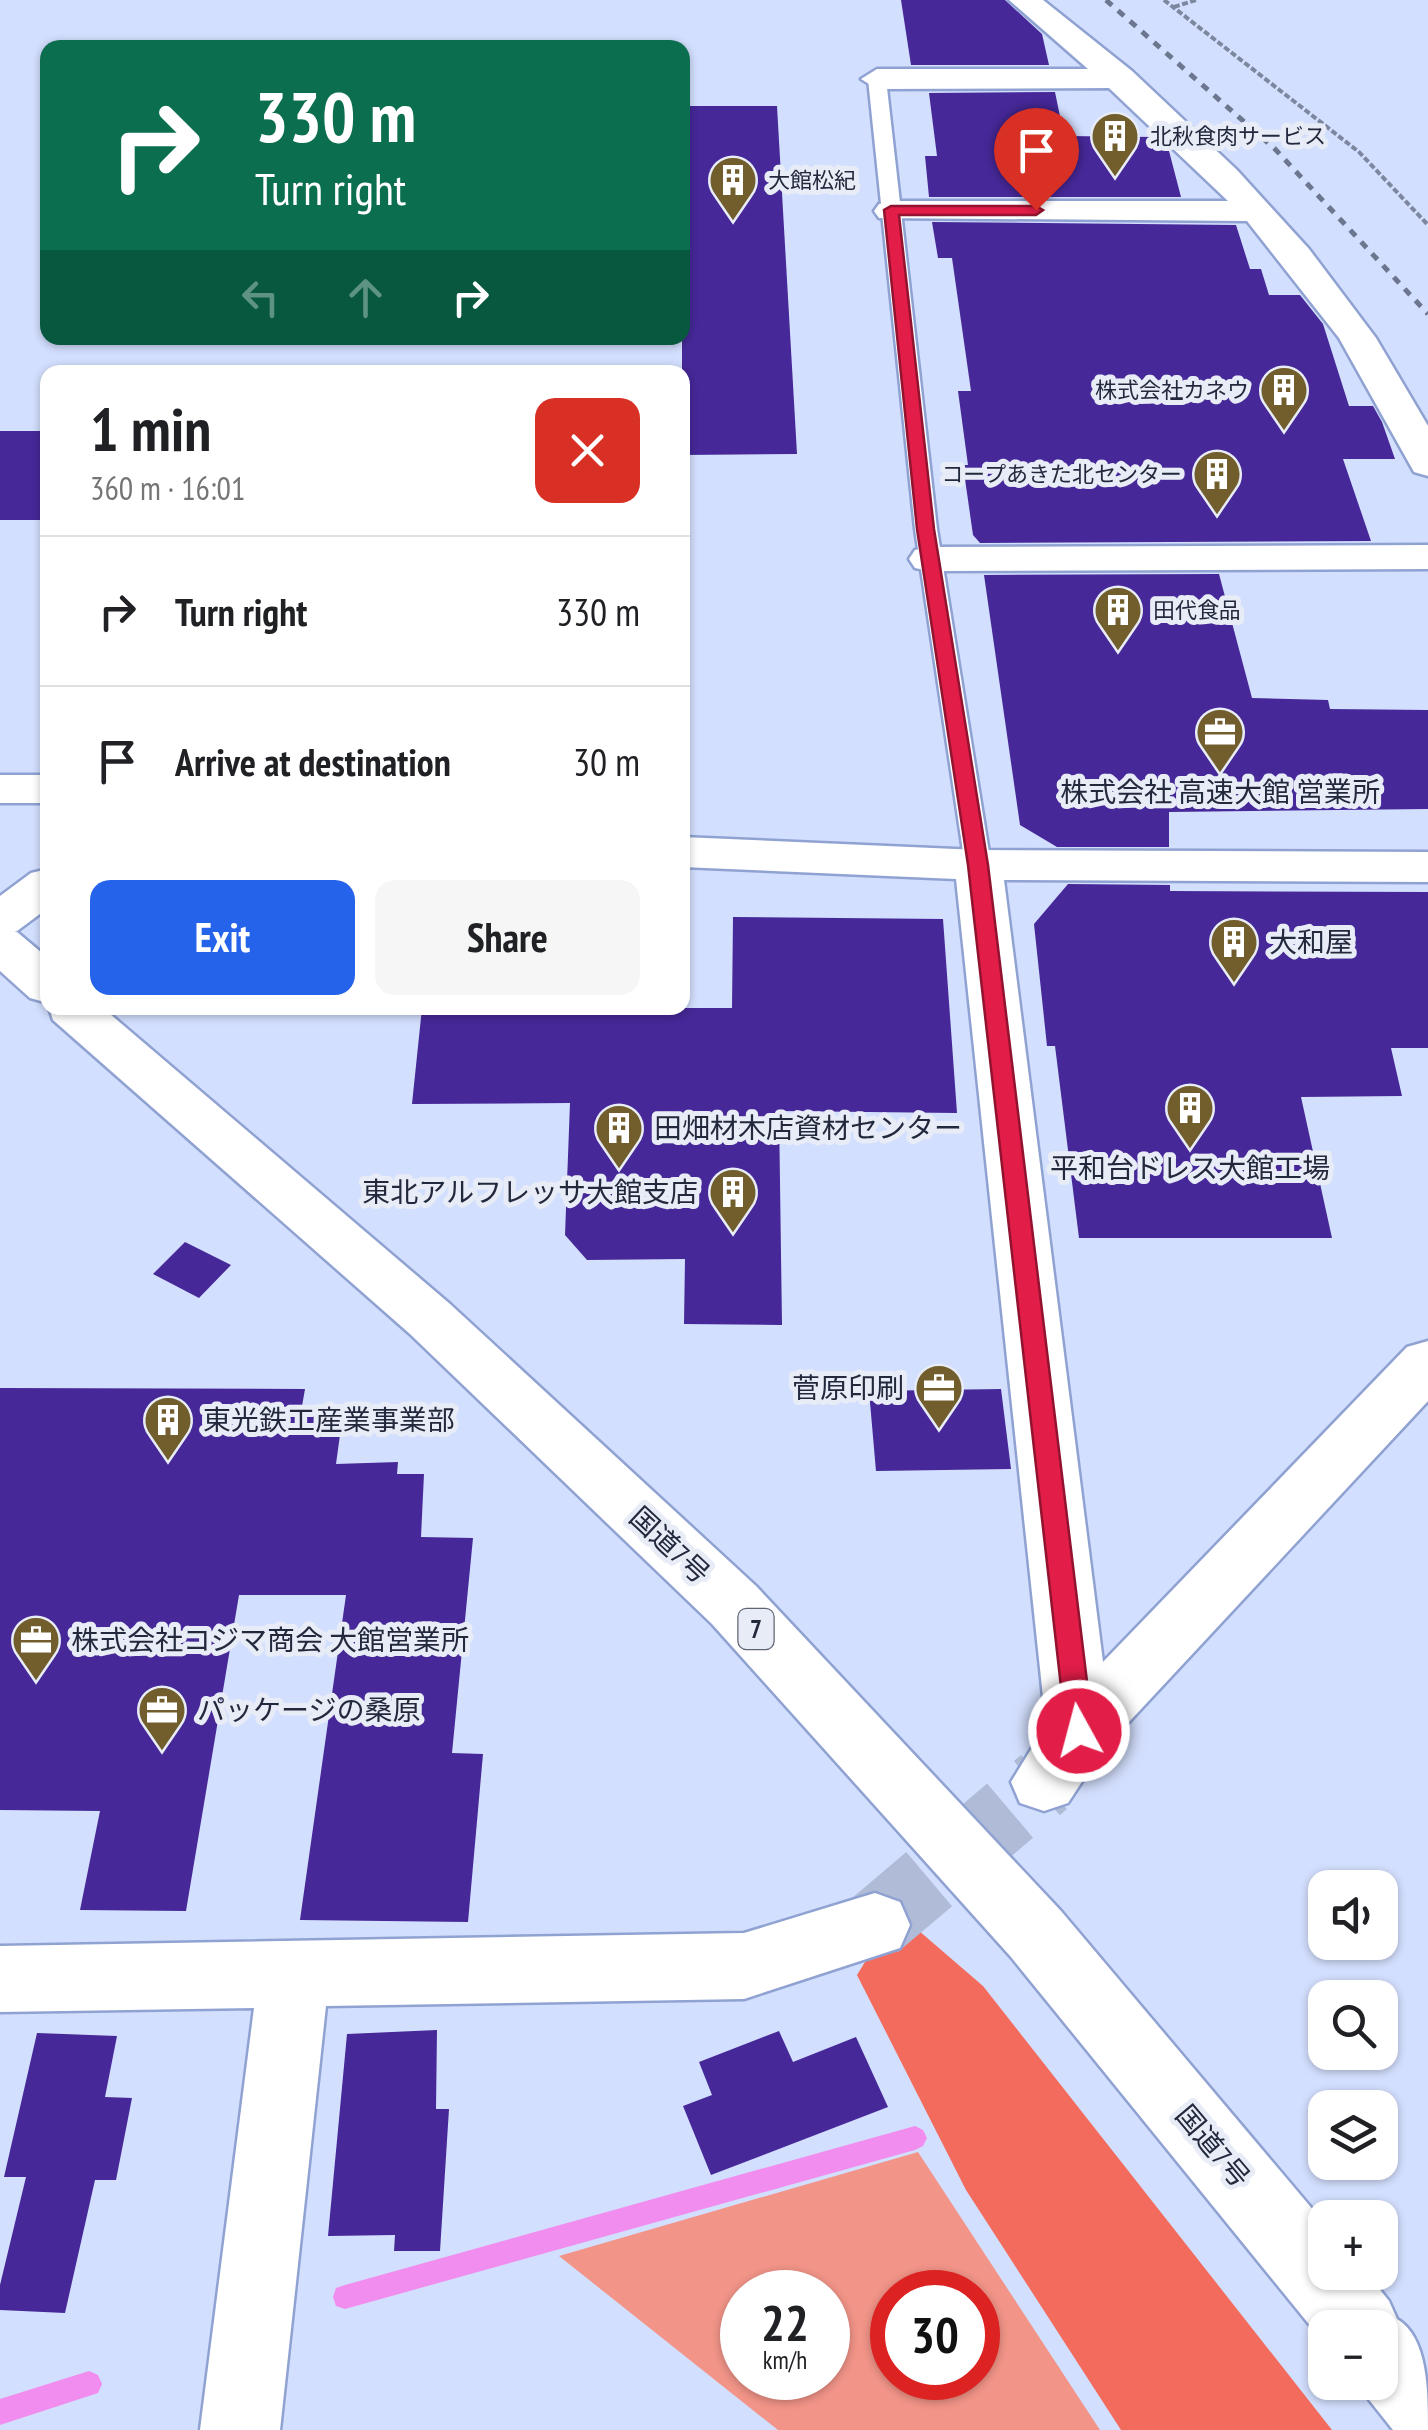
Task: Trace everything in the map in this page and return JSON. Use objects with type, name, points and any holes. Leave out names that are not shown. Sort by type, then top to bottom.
[{"type":"main road","points":[[1024,0],[1122,78],[1254,210],[1330,299],[1389,389],[1428,464]]},
{"type":"main road","points":[[877,79],[1122,78]]},
{"type":"main road","points":[[891,210],[1254,210]]},
{"type":"main road","points":[[930,559],[1428,557]]},
{"type":"main road","points":[[0,789],[40,789]]},
{"type":"main road","points":[[690,852],[978,865],[1428,867]]},
{"type":"main road","points":[[978,865],[1079,1731]]},
{"type":"main road","points":[[0,920],[40,890]]},
{"type":"main road","points":[[0,944],[40,979]]},
{"type":"main road","name":"国道7号","points":[[79,1015],[430,1319],[734,1605],[1036,1934],[1347,2310]]},
{"type":"main road","points":[[1044,1782],[1079,1731],[1428,1363]]},
{"type":"main road","points":[[0,1979],[744,1966],[875,1925]]},
{"type":"main road","points":[[240,2430],[294,1974]]},
{"type":"main road","points":[[1398,2373],[1428,2412]]},
{"type":"lane","points":[[877,79],[930,559],[978,865]]},
{"type":"path","points":[[1164,0],[1359,152],[1428,226]]},
{"type":"path","points":[[1173,7],[1196,0]]},
{"type":"shaded area","points":[[918,1930],[983,1986],[1332,2430],[1121,2430],[966,2190],[857,1975],[873,1949]]},
{"type":"shaded area","points":[[918,2152],[995,2270],[870,2270],[870,2400],[1000,2400],[1000,2277],[1100,2430],[778,2430],[740,2400],[850,2400],[850,2270],[720,2270],[720,2384],[559,2256]]},
{"type":"building","points":[[901,0],[1005,0],[1042,34],[1049,65],[911,65]]},
{"type":"building","points":[[1055,92],[1064,136],[1155,137],[1169,151],[1181,197],[929,197],[925,156],[937,156],[929,93]]},
{"type":"building","name":"大館松紀","points":[[690,106],[777,106],[797,454],[690,455],[690,365],[682,365],[682,345],[690,345]]},
{"type":"building","points":[[932,222],[1236,225],[1250,269],[1261,269],[1269,295],[1300,295],[1323,324],[1349,406],[1373,406],[1382,422],[1395,459],[1343,459],[1371,541],[980,543],[973,535],[963,465],[968,465],[958,391],[971,391],[952,258],[938,258]]},
{"type":"building","points":[[0,431],[40,431],[40,520],[0,520]]},
{"type":"building","points":[[1219,574],[1252,698],[1328,700],[1330,709],[1428,710],[1428,809],[1169,812],[1169,847],[1057,847],[1020,825],[984,575]]},
{"type":"building","points":[[1068,884],[1170,885],[1170,891],[1428,892],[1428,1048],[1391,1048],[1402,1096],[1301,1097],[1332,1238],[1079,1238],[1055,1046],[1047,1046],[1034,924]]},
{"type":"building","points":[[733,917],[943,919],[957,1113],[779,1111],[782,1325],[684,1324],[685,1259],[587,1260],[565,1235],[570,1103],[412,1104],[421,1015],[690,1015],[690,1008],[732,1008]]},
{"type":"building","points":[[185,1242],[231,1265],[199,1298],[153,1274]]},
{"type":"building","points":[[0,1388],[305,1389],[301,1412],[343,1413],[336,1464],[398,1462],[397,1474],[424,1474],[421,1537],[473,1538],[452,1753],[483,1754],[468,1922],[300,1920],[346,1595],[239,1595],[186,1911],[80,1910],[100,1811],[0,1810]]},
{"type":"building","name":"菅原印刷","points":[[1001,1389],[1011,1469],[876,1471],[869,1391]]},
{"type":"building","points":[[437,2030],[436,2109],[449,2109],[440,2251],[394,2251],[395,2235],[328,2236],[347,2034]]},
{"type":"building","points":[[779,2031],[793,2062],[856,2037],[888,2107],[711,2175],[683,2106],[712,2095],[699,2062]]},
{"type":"building","points":[[37,2033],[117,2036],[105,2097],[132,2098],[116,2180],[95,2180],[65,2313],[0,2310],[0,2285],[26,2177],[4,2177]]},
{"type":"waterway","points":[[345,2297],[915,2138]]},
{"type":"waterway","points":[[0,2412],[89,2384]]},
{"type":"tunnel","points":[[875,1925],[1044,1782]]},
{"type":"railway","points":[[1106,0],[1275,149],[1428,314]]},
{"type":"place","name":"北秋食肉サービス","points":[[1115,178]]},
{"type":"place","name":"大館松紀","points":[[733,222]]},
{"type":"place","name":"株式会社カネウ","points":[[1284,432]]},
{"type":"place","name":"コープあきた北センター","points":[[1217,516]]},
{"type":"place","name":"田代食品","points":[[1118,652]]},
{"type":"place","name":"株式会社 高速大館 営業所","points":[[1220,774]]},
{"type":"place","name":"大和屋","points":[[1234,984]]},
{"type":"place","name":"平和台ドレス大館工場","points":[[1190,1150]]},
{"type":"place","name":"田畑材木店資材センター","points":[[619,1170]]},
{"type":"place","name":"東北アルフレッサ大館支店","points":[[733,1234]]},
{"type":"place","name":"菅原印刷","points":[[939,1430]]},
{"type":"place","name":"東光鉄工産業事業部","points":[[168,1462]]},
{"type":"place","name":"株式会社コジマ商会 大館営業所","points":[[36,1682]]},
{"type":"place","name":"パッケージの桑原","points":[[162,1752]]},
{"type":"route","points":[[1036,210],[891,210],[926,529],[978,865],[1079,1731]]}]
